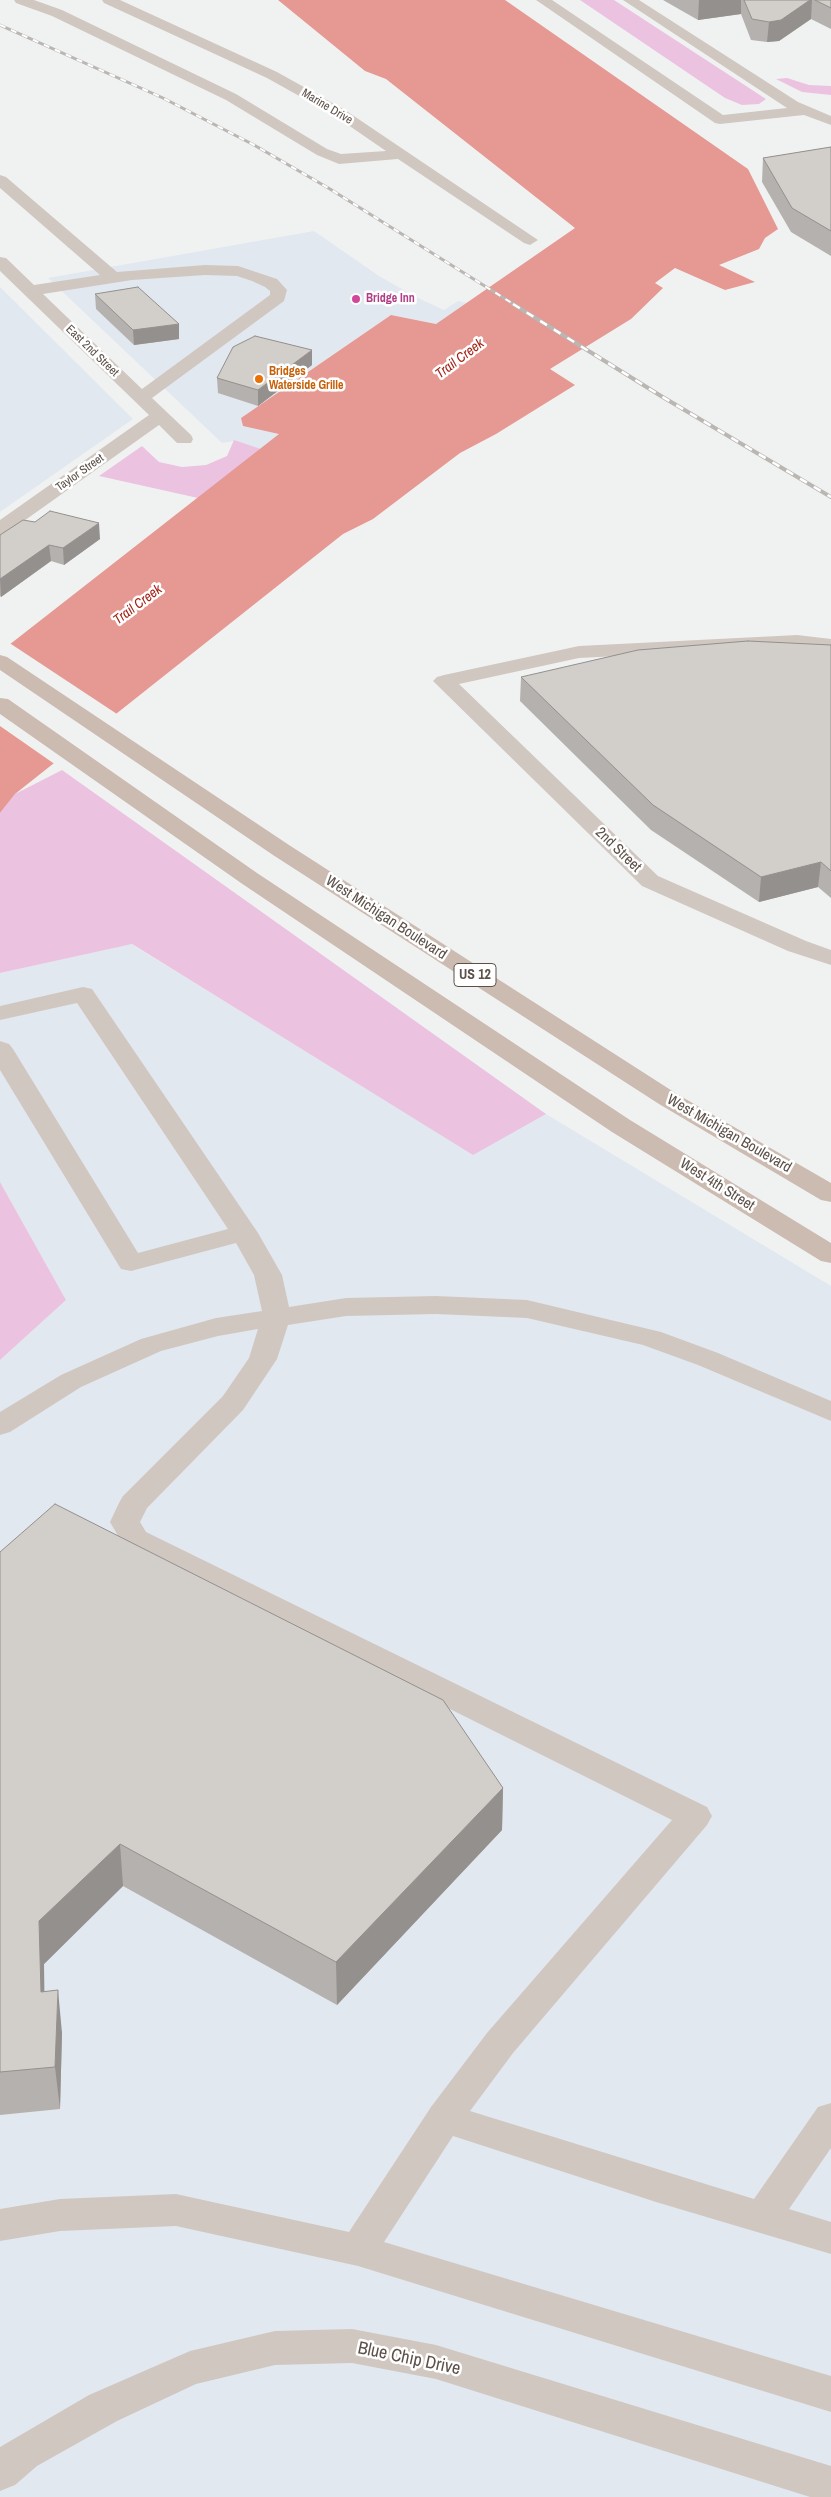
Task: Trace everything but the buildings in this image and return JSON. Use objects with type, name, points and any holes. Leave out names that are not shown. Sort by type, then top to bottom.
[{"type":"main road","name":"West Michigan Boulevard","points":[[0,661],[281,850],[668,1099],[831,1194]]},
{"type":"main road","name":"West 4th Street","points":[[0,704],[249,878],[620,1126],[823,1250]]},
{"type":"street","points":[[21,0],[57,12],[231,97],[331,156],[339,159],[402,154]]},
{"type":"street","name":"Marine Drive","points":[[109,0],[272,75],[340,113],[530,240]]},
{"type":"street","points":[[543,0],[720,120],[806,110]]},
{"type":"street","points":[[630,0],[793,105],[831,121]]},
{"type":"street","points":[[3,187],[114,278]]},
{"type":"street","name":"East 2nd Street","points":[[0,262],[184,439]]},
{"type":"street","points":[[30,291],[174,271],[238,271],[271,283],[279,290],[278,297],[141,398]]},
{"type":"street","name":"Taylor Street","points":[[0,529],[160,416]]},
{"type":"street","name":"2nd Street","points":[[831,645],[798,640],[579,652],[444,681],[650,881],[797,946],[831,958]]},
{"type":"street","points":[[0,1013],[82,994],[244,1233],[268,1275],[277,1316],[263,1359],[233,1403],[134,1503],[125,1522],[135,1539],[695,1816],[500,2043],[444,2118],[358,2250]]},
{"type":"street","points":[[0,1048],[131,1264],[244,1233]]},
{"type":"street","points":[[0,1424],[71,1381],[151,1345],[216,1327],[277,1316],[346,1307],[436,1305],[527,1309],[651,1338],[708,1359],[831,1412]]},
{"type":"street","points":[[444,2118],[831,2238]]},
{"type":"street","points":[[762,2218],[831,2118]]},
{"type":"street","points":[[0,2225],[60,2216],[176,2210],[358,2250],[831,2394]]},
{"type":"street","name":"Blue Chip Drive","points":[[0,2472],[23,2452],[103,2408],[190,2368],[275,2348],[352,2346],[436,2362],[831,2485]]},
{"type":"shaded area","points":[[580,0],[614,0],[766,99],[759,104],[742,105],[725,98]]},
{"type":"shaded area","points":[[787,78],[809,85],[831,86],[831,95],[802,92],[776,79]]},
{"type":"shaded area","points":[[314,231],[379,276],[416,297],[444,310],[458,301],[467,303],[436,324],[391,315],[241,418],[244,426],[280,434],[261,449],[234,441],[222,443],[48,278]]},
{"type":"shaded area","points":[[0,287],[133,419],[0,512]]},
{"type":"shaded area","points":[[234,440],[261,449],[198,498],[99,476],[142,446],[159,462],[182,467],[206,465],[227,456]]},
{"type":"shaded area","points":[[62,770],[546,1114],[473,1155],[132,944],[0,973],[0,813],[15,794]]},
{"type":"shaded area","points":[[131,944],[473,1154],[546,1114],[831,1286],[831,2497],[0,2497],[0,1360],[66,1300],[0,1182],[0,973]]},
{"type":"shaded area","points":[[0,1182],[66,1300],[0,1360]]},
{"type":"water","name":"Trail Creek","points":[[278,0],[505,0],[748,169],[778,229],[765,238],[759,249],[719,265],[755,282],[725,290],[675,268],[655,283],[663,288],[631,319],[550,369],[575,385],[496,434],[460,453],[373,519],[343,534],[15,794],[0,813],[0,652],[279,434],[243,426],[241,418],[391,315],[436,324],[575,228],[386,79],[365,71]]},
{"type":"pier","points":[[8,642],[120,716],[56,765],[0,726],[0,649]]},
{"type":"railway","points":[[0,25],[163,98],[254,145],[330,189],[515,305]]},
{"type":"railway","points":[[513,304],[661,396],[831,497]]},
{"type":"place","name":"Bridge Inn","points":[[356,299]]},
{"type":"place","name":"Bridges Waterside Grille","points":[[259,379]]}]
